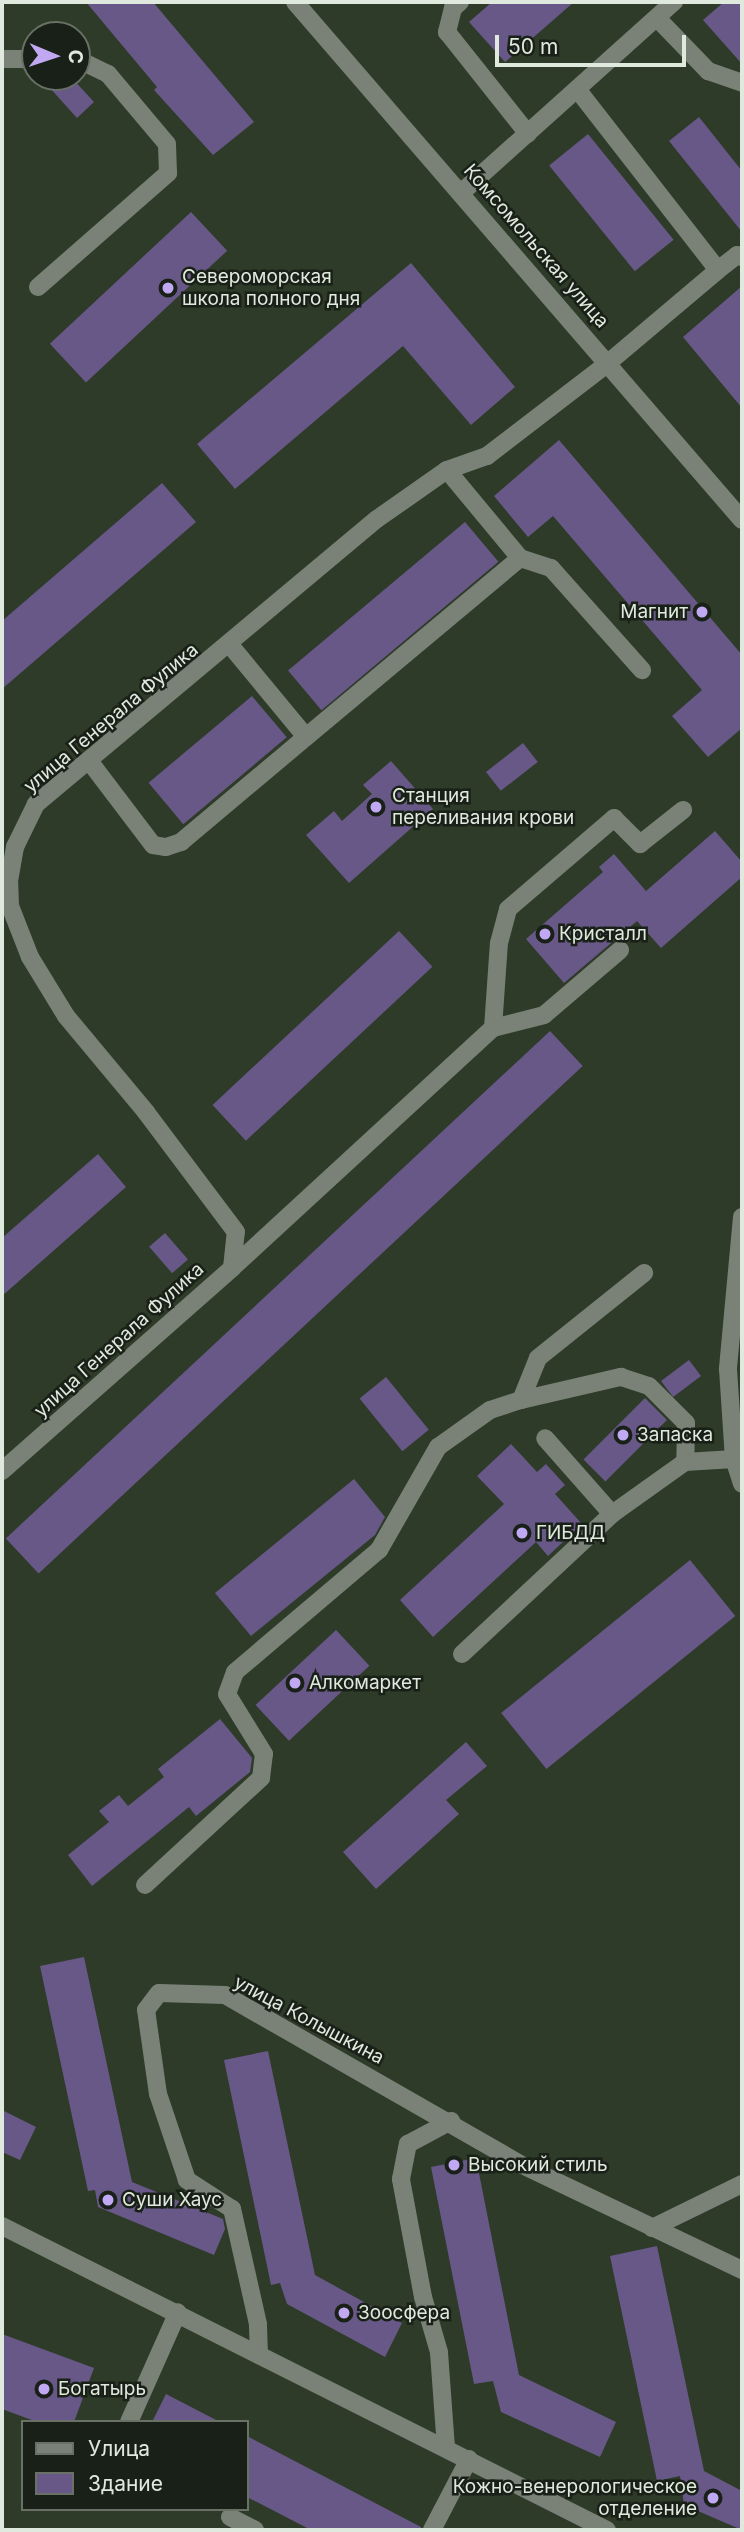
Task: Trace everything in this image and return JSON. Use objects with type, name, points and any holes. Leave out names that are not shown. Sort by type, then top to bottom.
[{"type":"street","name":"Комсомольская улица","points":[[295,2],[463,192],[742,520]]},
{"type":"street","points":[[460,2],[453,8],[447,32],[527,134]]},
{"type":"street","points":[[463,192],[666,7],[708,71],[742,83]]},
{"type":"street","points":[[2,59],[21,59]]},
{"type":"street","points":[[38,287],[159,184],[169,165],[167,144],[108,74],[91,66]]},
{"type":"street","points":[[577,89],[718,270]]},
{"type":"street","name":"улица Генерала Фулика","points":[[232,1268],[236,1232],[146,1112],[66,1016],[30,957],[10,906],[15,847],[36,804],[90,762],[377,519],[447,470],[487,456],[608,363],[737,255],[742,257]]},
{"type":"street","points":[[447,470],[520,558],[551,568],[642,670]]},
{"type":"street","points":[[90,762],[153,845],[166,847],[181,842],[520,558]]},
{"type":"street","points":[[229,645],[306,737]]},
{"type":"street","points":[[620,950],[544,1015],[493,1028],[499,943],[508,909],[614,818],[640,844],[683,810]]},
{"type":"street","name":"улица Генерала Фулика","points":[[2,1471],[232,1268],[493,1028]]},
{"type":"street","points":[[742,1217],[727,1369],[734,1459],[742,1484]]},
{"type":"street","points":[[521,1400],[538,1358],[644,1273]]},
{"type":"street","points":[[727,1369],[742,1334]]},
{"type":"street","points":[[145,1885],[261,1778],[264,1754],[227,1694],[234,1672],[379,1550],[438,1447],[490,1410],[521,1400],[621,1377],[649,1386],[686,1423],[685,1462]]},
{"type":"street","points":[[545,1438],[612,1514]]},
{"type":"street","points":[[462,1654],[612,1514],[685,1462],[734,1459]]},
{"type":"street","name":"улица Колышкина","points":[[259,2356],[258,2324],[232,2209],[187,2179],[158,2094],[146,2010],[159,1993],[225,1995],[451,2121],[522,2165],[742,2270]]},
{"type":"street","points":[[446,2448],[439,2352],[423,2297],[401,2179],[408,2144],[451,2121]]},
{"type":"street","points":[[652,2228],[742,2184]]},
{"type":"street","points":[[2,2226],[178,2312],[259,2356],[607,2530]]},
{"type":"street","points":[[130,2420],[178,2312]]},
{"type":"street","points":[[432,2530],[469,2459]]},
{"type":"street","points":[[230,2517],[255,2530]]},
{"type":"building","points":[[86,2],[153,2],[254,122],[213,155],[154,90],[157,87]]},
{"type":"building","points":[[492,2],[574,2],[505,62],[469,22]]},
{"type":"building","points":[[724,2],[742,2],[742,64],[703,20]]},
{"type":"building","points":[[53,91],[84,91],[94,102],[77,118]]},
{"type":"building","points":[[699,117],[742,171],[742,232],[669,141]]},
{"type":"building","points":[[588,134],[674,240],[635,271],[549,165]]},
{"type":"building","points":[[191,212],[227,251],[86,382],[50,344]]},
{"type":"building","points":[[411,263],[515,387],[471,425],[403,346],[235,489],[197,444]]},
{"type":"building","points":[[742,286],[742,408],[683,337]]},
{"type":"building","points":[[559,440],[742,655],[742,728],[708,757],[672,716],[702,690],[553,516],[528,537],[494,496]]},
{"type":"building","points":[[162,483],[196,522],[2,689],[2,621]]},
{"type":"building","points":[[465,522],[498,562],[321,710],[288,670]]},
{"type":"building","points":[[252,696],[287,737],[183,824],[149,783]]},
{"type":"building","points":[[523,743],[538,762],[501,791],[486,772]]},
{"type":"building","points":[[391,761],[433,809],[349,883],[306,835],[334,811],[342,821],[372,794],[363,785]]},
{"type":"building","points":[[715,831],[742,862],[742,877],[661,948],[637,921],[564,983],[526,939],[603,872],[599,867],[614,854],[646,891]]},
{"type":"building","points":[[399,931],[432,967],[246,1141],[213,1105]]},
{"type":"building","points":[[550,1031],[583,1066],[39,1574],[6,1538]]},
{"type":"building","points":[[98,1154],[126,1187],[2,1296],[2,1238]]},
{"type":"building","points":[[165,1233],[188,1259],[172,1273],[149,1247]]},
{"type":"building","points":[[689,1360],[701,1376],[673,1397],[661,1381]]},
{"type":"building","points":[[386,1377],[429,1430],[402,1451],[360,1398]]},
{"type":"building","points":[[645,1398],[667,1420],[605,1481],[583,1460]]},
{"type":"building","name":"ГИБДД","points":[[511,1444],[537,1472],[546,1464],[565,1485],[555,1494],[582,1524],[548,1556],[536,1542],[433,1637],[400,1600],[504,1504],[477,1476]]},
{"type":"building","points":[[354,1479],[385,1517],[375,1535],[251,1636],[215,1593]]},
{"type":"building","points":[[690,1560],[735,1616],[546,1769],[501,1713]]},
{"type":"building","points":[[336,1630],[369,1666],[289,1741],[256,1705]]},
{"type":"building","points":[[220,1719],[252,1758],[250,1772],[196,1816],[189,1807],[92,1886],[68,1855],[109,1822],[99,1811],[119,1795],[128,1806],[164,1777],[158,1769]]},
{"type":"building","points":[[466,1742],[487,1766],[446,1800],[459,1814],[376,1889],[343,1852]]},
{"type":"building","points":[[84,1957],[132,2182],[223,2219],[225,2229],[214,2255],[98,2207],[95,2190],[88,2191],[40,1966]]},
{"type":"building","points":[[268,2051],[315,2275],[402,2323],[385,2357],[287,2304],[280,2283],[271,2285],[224,2060]]},
{"type":"building","points":[[2,2110],[36,2127],[20,2160],[2,2152]]},
{"type":"building","points":[[476,2158],[519,2375],[616,2422],[600,2457],[501,2412],[493,2381],[474,2384],[431,2167]]},
{"type":"building","points":[[657,2246],[704,2471],[742,2491],[742,2530],[684,2505],[680,2476],[657,2481],[610,2256]]},
{"type":"building","name":"Богатырь","points":[[2,2334],[94,2368],[75,2420],[32,2420],[2,2409]]},
{"type":"building","points":[[166,2394],[216,2420],[153,2420]]},
{"type":"building","points":[[248,2437],[421,2527],[421,2530],[311,2530],[248,2498]]},
{"type":"place","name":"Североморская школа полного дня","points":[[168,288]]},
{"type":"place","name":"Магнит","points":[[702,612]]},
{"type":"place","name":"Станция переливания крови","points":[[376,807]]},
{"type":"place","name":"Кристалл","points":[[545,934]]},
{"type":"place","name":"Запаска","points":[[623,1435]]},
{"type":"place","name":"ГИБДД","points":[[522,1533]]},
{"type":"place","name":"Алкомаркет","points":[[295,1683]]},
{"type":"place","name":"Высокий стиль","points":[[454,2165]]},
{"type":"place","name":"Суши Хаус","points":[[108,2200]]},
{"type":"place","name":"Зоосфера","points":[[344,2313]]},
{"type":"place","name":"Богатырь","points":[[44,2389]]},
{"type":"place","name":"Кожно-венерологическое отделение","points":[[713,2498]]}]
